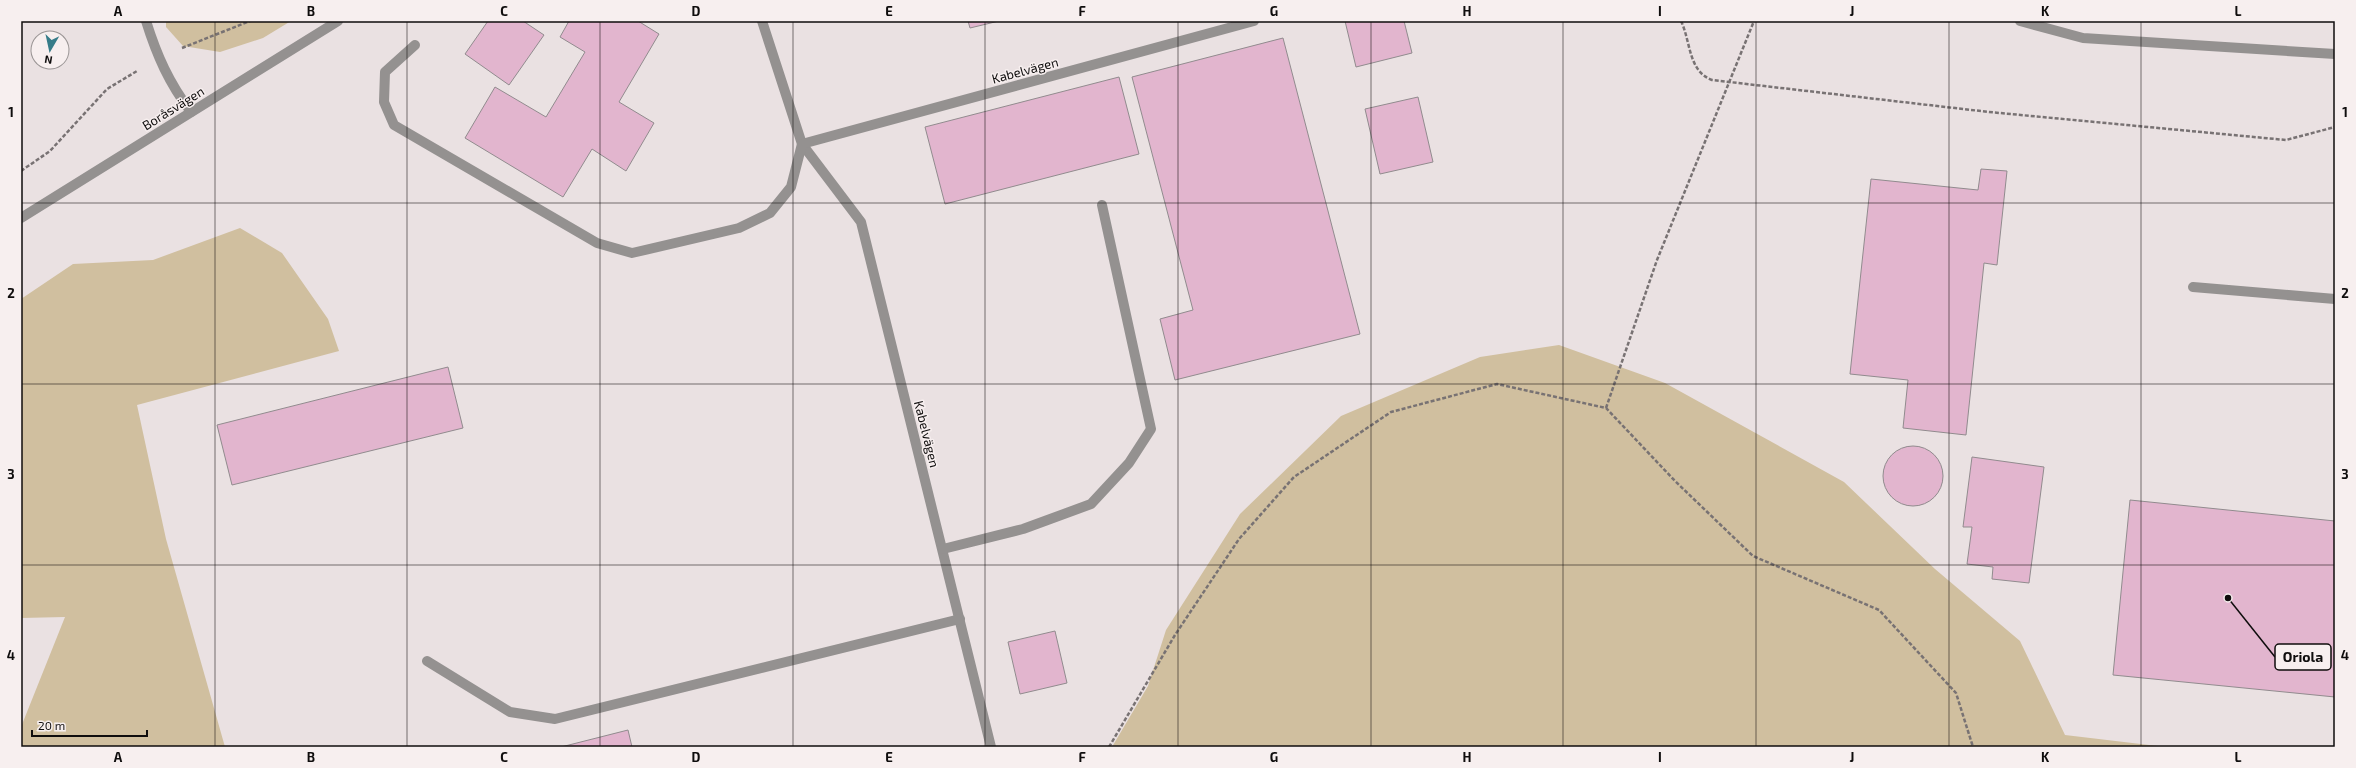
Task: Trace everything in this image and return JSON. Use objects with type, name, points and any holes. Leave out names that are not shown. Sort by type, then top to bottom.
[{"type":"street","points":[[146,21],[159,57],[173,88],[191,112]]},
{"type":"street","name":"Boråsvägen","points":[[21,218],[338,21]]},
{"type":"street","name":"Kabelvägen","points":[[762,21],[802,144],[861,222],[991,747]]},
{"type":"street","name":"Kabelvägen","points":[[802,144],[1254,21]]},
{"type":"street","points":[[2020,21],[2082,38],[2335,54]]},
{"type":"street","points":[[415,45],[385,72],[384,102],[394,125],[597,243],[632,253],[739,228],[770,213],[791,187],[802,144]]},
{"type":"street","points":[[943,549],[1023,529],[1091,504],[1129,463],[1151,429],[1102,205]]},
{"type":"street","points":[[2193,287],[2335,299]]},
{"type":"street","points":[[427,662],[510,712],[555,719],[960,619]]},
{"type":"path","points":[[21,170],[50,151],[108,89],[159,57],[250,21]]},
{"type":"path","points":[[1681,21],[1695,67],[1704,77],[1712,80],[1989,112],[2286,140],[2335,127]]},
{"type":"path","points":[[1606,408],[1657,260],[1731,82],[1754,21]]},
{"type":"path","points":[[1109,747],[1175,636],[1239,539],[1294,477],[1391,412],[1497,384],[1606,408],[1675,481],[1753,556],[1879,610],[1956,693],[1973,747]]},
{"type":"shaded area","points":[[166,21],[291,21],[263,38],[220,52],[183,46],[166,27]]},
{"type":"shaded area","points":[[240,228],[282,253],[328,319],[339,351],[137,405],[166,539],[225,747],[21,747],[21,727],[65,617],[21,618],[21,299],[73,264],[153,260]]},
{"type":"shaded area","points":[[1559,345],[1665,383],[1844,482],[1935,569],[2020,641],[2065,735],[2166,747],[1112,747],[1148,686],[1166,630],[1240,514],[1341,416],[1480,357]]},
{"type":"building","points":[[488,21],[523,21],[544,35],[509,85],[465,54]]},
{"type":"building","points":[[569,21],[638,21],[659,34],[619,102],[654,123],[626,171],[592,149],[563,197],[465,138],[495,87],[546,117],[585,52],[560,37]]},
{"type":"building","points":[[968,21],[999,21],[970,28]]},
{"type":"building","points":[[1345,21],[1404,21],[1412,53],[1356,67]]},
{"type":"building","points":[[1283,38],[1360,334],[1175,380],[1160,319],[1193,310],[1132,77]]},
{"type":"building","points":[[1119,77],[1139,154],[945,204],[925,127]]},
{"type":"building","points":[[1418,97],[1433,162],[1380,174],[1365,109]]},
{"type":"building","points":[[1981,169],[2007,171],[1997,265],[1984,263],[1966,435],[1903,428],[1908,380],[1850,374],[1871,179],[1978,190]]},
{"type":"building","points":[[448,367],[463,428],[232,485],[217,425]]},
{"type":"building","points":[[1907,446],[1919,446],[1930,451],[1938,459],[1943,470],[1941,488],[1930,501],[1919,506],[1907,506],[1896,501],[1888,493],[1883,482],[1883,470],[1888,459],[1896,451]]},
{"type":"building","points":[[1972,457],[2044,467],[2029,583],[1992,579],[1993,567],[1967,564],[1972,527],[1963,527]]},
{"type":"building","points":[[2130,500],[2335,521],[2335,697],[2113,675]]},
{"type":"building","points":[[1055,631],[1067,683],[1020,694],[1008,642]]},
{"type":"building","points":[[628,730],[632,747],[561,747]]},
{"type":"place","name":"Oriola","points":[[2228,598]]}]
